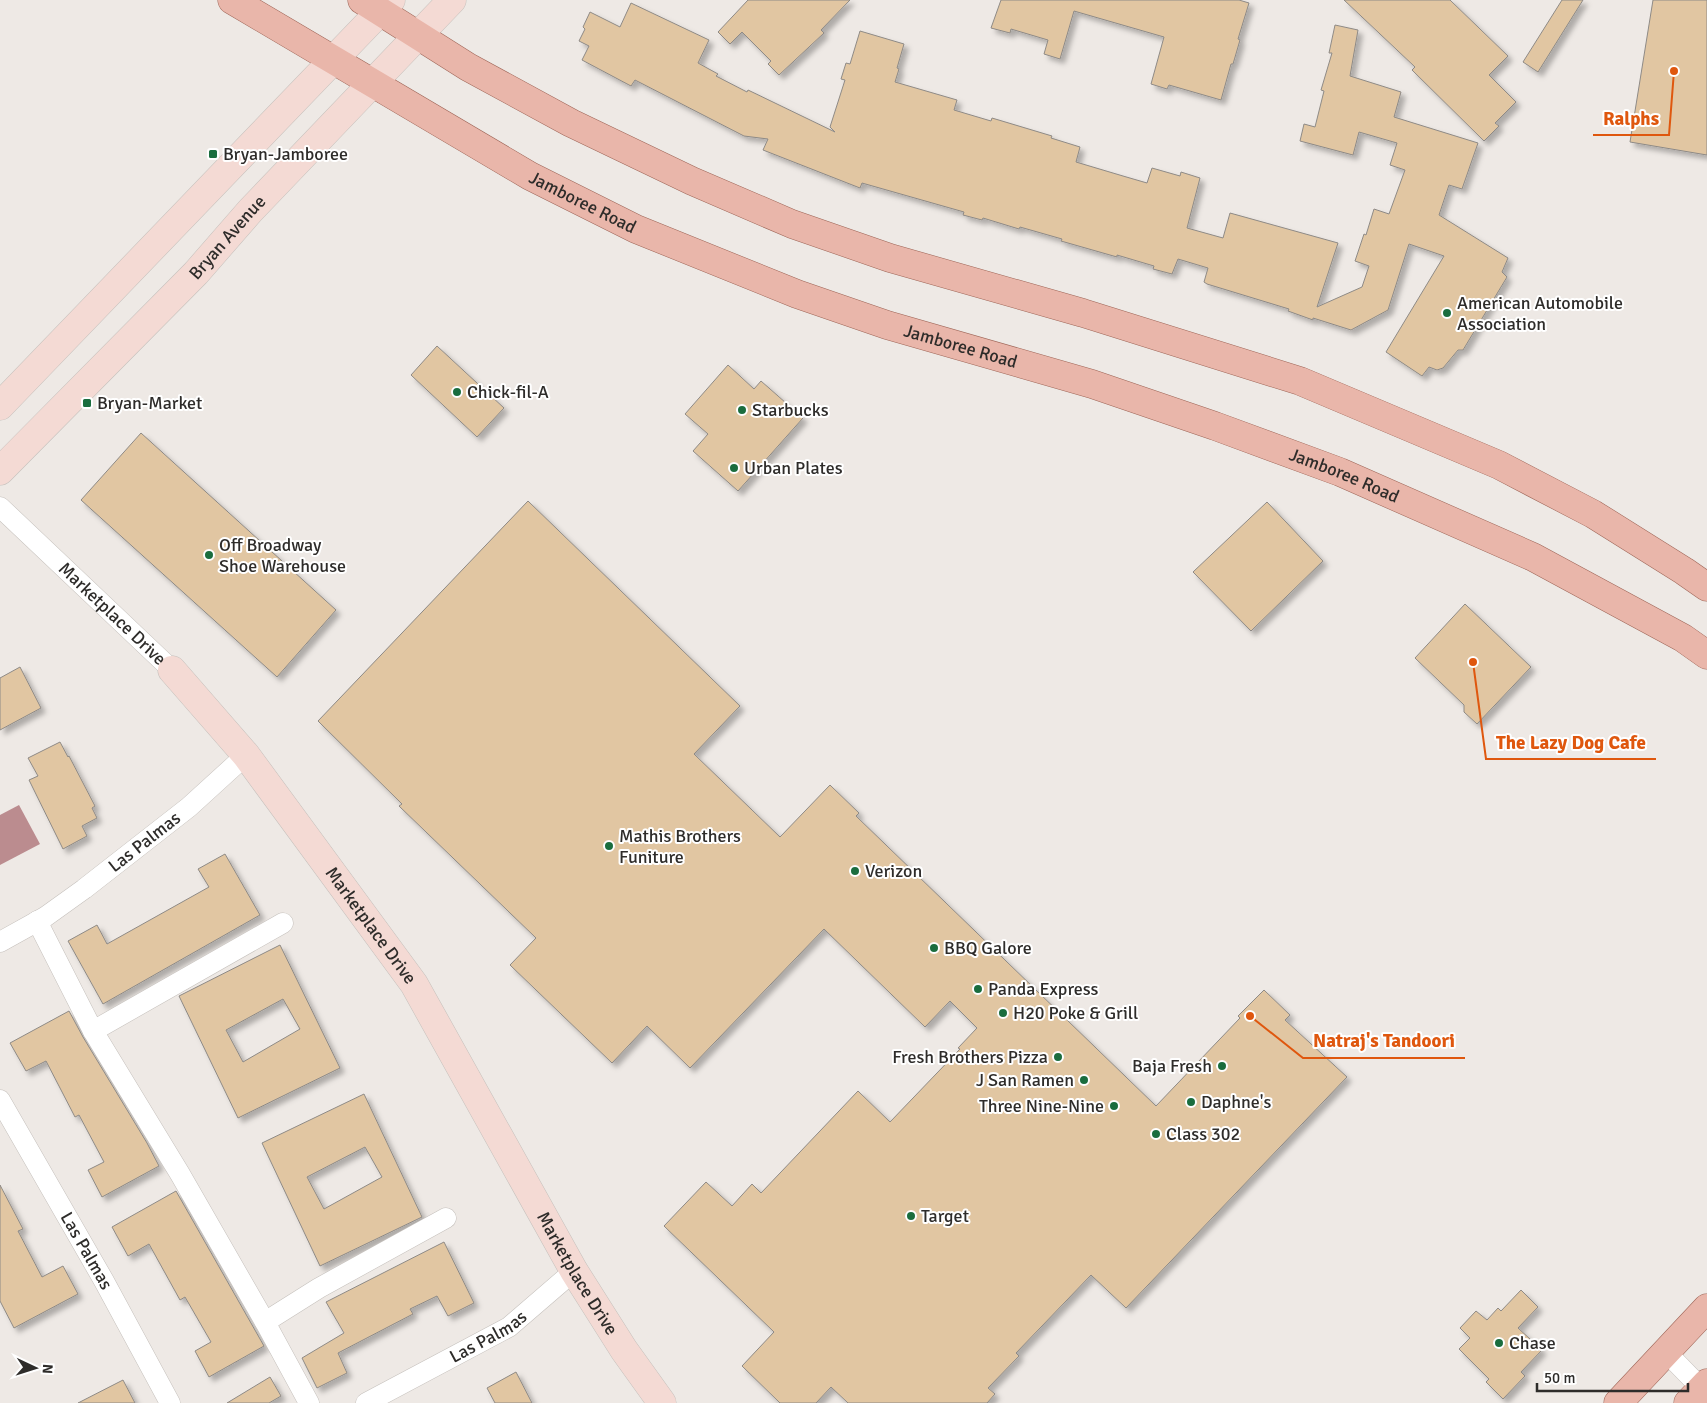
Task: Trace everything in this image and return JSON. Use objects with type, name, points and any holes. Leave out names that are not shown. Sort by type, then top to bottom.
[{"type":"main road","name":"Jamboree Road","points":[[232,0],[530,176],[636,228],[815,300],[887,325],[1092,384],[1340,472],[1533,557],[1683,638],[1707,655]]},
{"type":"main road","name":"Bryan Avenue","points":[[0,471],[196,272],[250,211],[452,0]]},
{"type":"main road","points":[[0,406],[332,60],[378,4],[419,35],[468,66],[571,123],[692,181],[792,224],[890,258],[1083,313],[1300,381],[1499,465],[1585,509],[1707,587]]},
{"type":"main road","name":"Marketplace Drive","points":[[172,670],[246,755],[414,984],[574,1271],[624,1350],[662,1403]]},
{"type":"main road","points":[[1618,1403],[1707,1308]]},
{"type":"street","name":"Marketplace Drive","points":[[0,507],[172,670]]},
{"type":"street","name":"Las Palmas","points":[[0,942],[37,921],[84,888],[189,808],[246,755]]},
{"type":"street","points":[[37,921],[93,1030],[180,1174],[309,1403]]},
{"type":"street","points":[[93,1030],[284,923]]},
{"type":"street","name":"Las Palmas","points":[[0,1100],[104,1281],[170,1403]]},
{"type":"street","points":[[265,1322],[319,1288],[446,1218]]},
{"type":"street","name":"Las Palmas","points":[[366,1403],[509,1327],[574,1271]]},
{"type":"street","points":[[1666,1352],[1701,1392]]},
{"type":"shaded area","points":[[19,805],[40,844],[0,865],[0,815]]},
{"type":"building","points":[[748,0],[850,0],[821,30],[824,33],[779,75],[768,64],[771,61],[742,32],[730,44],[718,32]]},
{"type":"building","points":[[1001,0],[1239,0],[1249,3],[1238,39],[1240,40],[1221,100],[1169,85],[1167,89],[1151,84],[1164,37],[1074,11],[1060,59],[1044,54],[1048,40],[1011,29],[1010,33],[991,28]]},
{"type":"building","points":[[1344,0],[1450,0],[1508,56],[1489,75],[1516,102],[1495,123],[1499,126],[1484,141],[1412,70],[1415,67]]},
{"type":"building","points":[[1562,0],[1583,0],[1538,72],[1523,62]]},
{"type":"building","points":[[1653,0],[1707,0],[1707,155],[1630,142]]},
{"type":"building","points":[[631,3],[709,40],[698,63],[718,74],[716,76],[835,132],[830,127],[845,80],[841,79],[846,63],[850,64],[860,31],[904,44],[895,82],[957,100],[954,110],[991,121],[992,118],[1052,136],[1051,138],[1080,147],[1076,162],[1147,183],[1152,168],[1180,176],[1181,172],[1200,178],[1187,228],[1223,238],[1230,213],[1338,243],[1317,307],[1362,287],[1369,266],[1355,261],[1364,234],[1366,235],[1374,209],[1389,214],[1405,170],[1390,165],[1397,143],[1359,132],[1353,155],[1300,141],[1304,124],[1315,127],[1324,91],[1321,90],[1332,53],[1329,53],[1335,25],[1358,30],[1350,76],[1401,92],[1394,117],[1478,143],[1462,189],[1449,185],[1439,215],[1508,258],[1502,272],[1507,277],[1463,350],[1458,350],[1443,368],[1437,370],[1429,367],[1422,376],[1386,352],[1444,256],[1409,244],[1388,310],[1351,330],[1313,318],[1313,320],[1288,311],[1289,309],[1207,284],[1204,282],[1208,268],[1178,259],[1172,274],[1153,269],[1154,266],[1117,255],[1117,257],[1061,241],[1062,239],[1020,227],[1019,229],[983,218],[982,220],[963,215],[964,212],[862,183],[860,188],[763,150],[768,139],[744,136],[635,80],[631,86],[582,60],[589,46],[579,41],[590,12],[620,27]]},
{"type":"building","name":"Chick-fil-A","points":[[437,346],[504,408],[477,437],[411,375]]},
{"type":"building","points":[[728,365],[754,389],[761,381],[803,418],[738,491],[693,451],[708,434],[685,414]]},
{"type":"building","name":"Off Broadway Shoe Warehouse","points":[[141,433],[336,610],[277,677],[81,500]]},
{"type":"building","points":[[528,501],[740,706],[694,754],[780,837],[830,785],[859,813],[856,816],[1156,1106],[1240,1018],[1238,1016],[1264,990],[1290,1015],[1285,1020],[1347,1077],[1126,1308],[1091,1275],[1016,1353],[1019,1356],[988,1388],[995,1394],[987,1403],[848,1403],[831,1387],[816,1403],[780,1403],[742,1366],[774,1332],[664,1226],[706,1182],[732,1206],[752,1184],[761,1193],[858,1091],[890,1122],[960,1049],[958,1048],[977,1028],[950,1001],[925,1027],[824,929],[690,1068],[647,1026],[612,1063],[510,965],[536,938],[399,806],[402,804],[318,721]]},
{"type":"building","points":[[1267,502],[1323,561],[1251,631],[1193,572]]},
{"type":"building","points":[[1465,604],[1531,667],[1477,724],[1464,712],[1464,705],[1415,658]]},
{"type":"building","points":[[20,667],[41,708],[0,730],[0,678]]},
{"type":"building","points":[[60,742],[95,806],[92,808],[97,818],[82,826],[87,836],[63,849],[29,780],[38,776],[28,758]]},
{"type":"building","points":[[225,854],[260,915],[103,1004],[68,941],[97,925],[107,944],[209,887],[198,869]]},
{"type":"building","points":[[280,945],[340,1068],[238,1118],[179,996]],"holes":[[[283,999],[300,1029],[243,1062],[226,1030]]]},
{"type":"building","points":[[69,1011],[159,1166],[102,1197],[88,1170],[104,1162],[79,1115],[75,1117],[46,1061],[26,1071],[10,1043]]},
{"type":"building","points":[[364,1094],[422,1217],[320,1266],[262,1143]],"holes":[[[365,1147],[382,1177],[324,1209],[307,1177]]]},
{"type":"building","points":[[0,1185],[23,1229],[18,1231],[42,1277],[63,1266],[78,1294],[14,1328],[0,1301]]},
{"type":"building","points":[[176,1191],[264,1346],[209,1377],[195,1351],[211,1342],[185,1297],[180,1300],[149,1244],[128,1256],[112,1227]]},
{"type":"building","points":[[444,1242],[474,1303],[448,1316],[437,1296],[410,1309],[413,1314],[338,1353],[347,1373],[317,1388],[302,1358],[344,1333],[326,1302]]},
{"type":"building","name":"Chase","points":[[1521,1290],[1538,1307],[1518,1328],[1542,1350],[1521,1372],[1525,1376],[1503,1399],[1486,1382],[1489,1379],[1459,1349],[1470,1338],[1460,1328],[1476,1311],[1487,1320],[1498,1308],[1501,1311]]},
{"type":"building","points":[[516,1372],[532,1403],[495,1403],[487,1388]]},
{"type":"building","points":[[270,1377],[281,1396],[269,1403],[227,1403]]},
{"type":"building","points":[[123,1380],[135,1403],[78,1403]]},
{"type":"place","name":"Ralphs","points":[[1674,71]]},
{"type":"place","name":"Bryan-Jamboree","points":[[213,154]]},
{"type":"place","name":"American Automobile Association","points":[[1447,313]]},
{"type":"place","name":"Chick-fil-A","points":[[457,392]]},
{"type":"place","name":"Bryan-Market","points":[[87,403]]},
{"type":"place","name":"Starbucks","points":[[742,410]]},
{"type":"place","name":"Urban Plates","points":[[734,468]]},
{"type":"place","name":"Off Broadway Shoe Warehouse","points":[[209,555]]},
{"type":"place","name":"The Lazy Dog Cafe","points":[[1473,662]]},
{"type":"place","name":"Mathis Brothers Funiture","points":[[609,846]]},
{"type":"place","name":"Verizon","points":[[855,871]]},
{"type":"place","name":"BBQ Galore","points":[[934,948]]},
{"type":"place","name":"Panda Express","points":[[978,989]]},
{"type":"place","name":"H20 Poke & Grill","points":[[1003,1013]]},
{"type":"place","name":"Natraj's Tandoori","points":[[1250,1016]]},
{"type":"place","name":"Fresh Brothers Pizza","points":[[1058,1057]]},
{"type":"place","name":"Baja Fresh","points":[[1222,1066]]},
{"type":"place","name":"J San Ramen","points":[[1084,1080]]},
{"type":"place","name":"Daphne's","points":[[1191,1102]]},
{"type":"place","name":"Three Nine-Nine","points":[[1114,1106]]},
{"type":"place","name":"Class 302","points":[[1156,1134]]},
{"type":"place","name":"Target","points":[[911,1216]]},
{"type":"place","name":"Chase","points":[[1499,1343]]}]
